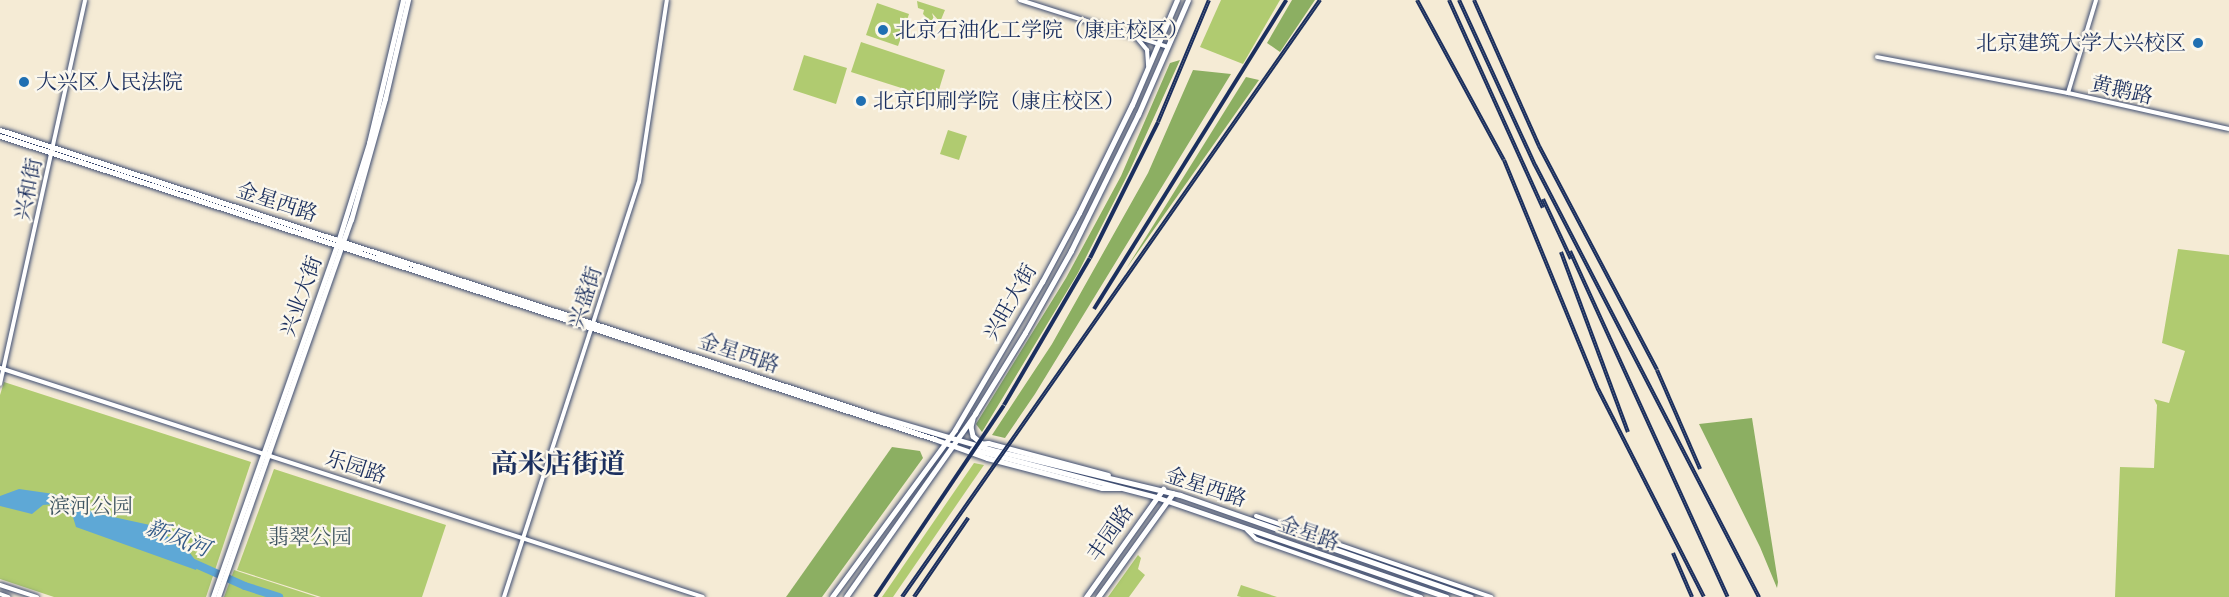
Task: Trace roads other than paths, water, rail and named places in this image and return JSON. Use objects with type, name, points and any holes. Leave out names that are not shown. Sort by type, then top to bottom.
[{"type":"main road","name":"兴业大街","points":[[218,597],[219,587],[262,453],[340,243],[369,143],[403,0]]},
{"type":"main road","name":"兴业大街","points":[[224,571],[269,455],[372,151],[408,0]]},
{"type":"main road","name":"兴旺大街","points":[[832,597],[947,440],[1036,291],[1079,213],[1159,44],[1177,0]]},
{"type":"main road","name":"兴旺大街","points":[[846,597],[975,414],[1071,251],[1138,115],[1188,0]]},
{"type":"main road","name":"金星西路","points":[[0,130],[52,150]]},
{"type":"main road","name":"金星西路","points":[[0,136],[52,150],[947,440],[1163,489],[1471,597]]},
{"type":"main road","points":[[975,414],[972,433],[983,444],[997,451]]},
{"type":"main road","name":"金星路","points":[[954,442],[987,458],[1102,488],[1120,488],[1156,497],[1446,597]]},
{"type":"main road","points":[[972,444],[983,444],[1097,471],[1133,483]]},
{"type":"main road","name":"丰园路","points":[[1086,597],[1163,489]]},
{"type":"main road","name":"丰园路","points":[[1098,597],[1173,493]]},
{"type":"main road","points":[[1140,519],[1146,523],[1147,528]]},
{"type":"main road","name":"兴业大街","points":[[213,597],[219,587]]},
{"type":"street","name":"兴和街","points":[[0,384],[85,0]]},
{"type":"street","name":"兴盛街","points":[[504,597],[639,182],[667,0]]},
{"type":"street","points":[[1020,0],[1168,47]]},
{"type":"street","name":"黄鹅路","points":[[2096,0],[2068,93],[2229,129]]},
{"type":"street","points":[[1137,37],[1156,33],[1169,19]]},
{"type":"street","points":[[1137,37],[1147,50],[1148,66]]},
{"type":"street","points":[[1877,57],[2068,93]]},
{"type":"street","name":"乐园路","points":[[2,368],[703,597]]},
{"type":"street","points":[[1256,516],[1491,597]]},
{"type":"street","points":[[1247,529],[1256,539],[1421,597]]},
{"type":"street","points":[[0,585],[37,597]]},
{"type":"street","points":[[0,594],[9,597]]},
{"type":"water","points":[[19,489],[54,494],[95,513],[150,525],[187,549],[198,564],[196,570],[76,527],[72,514],[54,504],[43,505],[32,514],[0,506],[0,496]]},
{"type":"waterway","name":"新凤河","points":[[189,561],[245,586],[279,597]]},
{"type":"railway","points":[[875,597],[1004,405],[1090,258],[1158,122],[1209,0]]},
{"type":"railway","points":[[1094,309],[1286,0]]},
{"type":"railway","points":[[902,597],[1320,0]]},
{"type":"railway","points":[[1417,0],[1504,160],[1598,389],[1704,597]]},
{"type":"railway","points":[[1449,0],[1543,208]]},
{"type":"railway","points":[[1459,0],[1535,165],[1759,597]]},
{"type":"railway","points":[[1474,0],[1539,146],[1657,370],[1700,469]]},
{"type":"railway","points":[[1543,199],[1571,259]]},
{"type":"railway","points":[[1570,251],[1728,597]]},
{"type":"railway","points":[[1561,252],[1628,432]]},
{"type":"railway","points":[[914,597],[968,518]]},
{"type":"railway","points":[[1673,553],[1692,597]]},
{"type":"place","name":"北京石油化工学院（康庄校区）","points":[[883,30]]},
{"type":"place","name":"北京建筑大学大兴校区","points":[[2198,43]]},
{"type":"place","name":"大兴区人民法院","points":[[24,82]]},
{"type":"place","name":"北京印刷学院（康庄校区）","points":[[861,101]]},
{"type":"district","name":"高米店街道","points":[[558,464]]},
{"type":"park label","name":"滨河公园","points":[[91,506]]},
{"type":"park label","name":"翡翠公园","points":[[310,537]]}]
